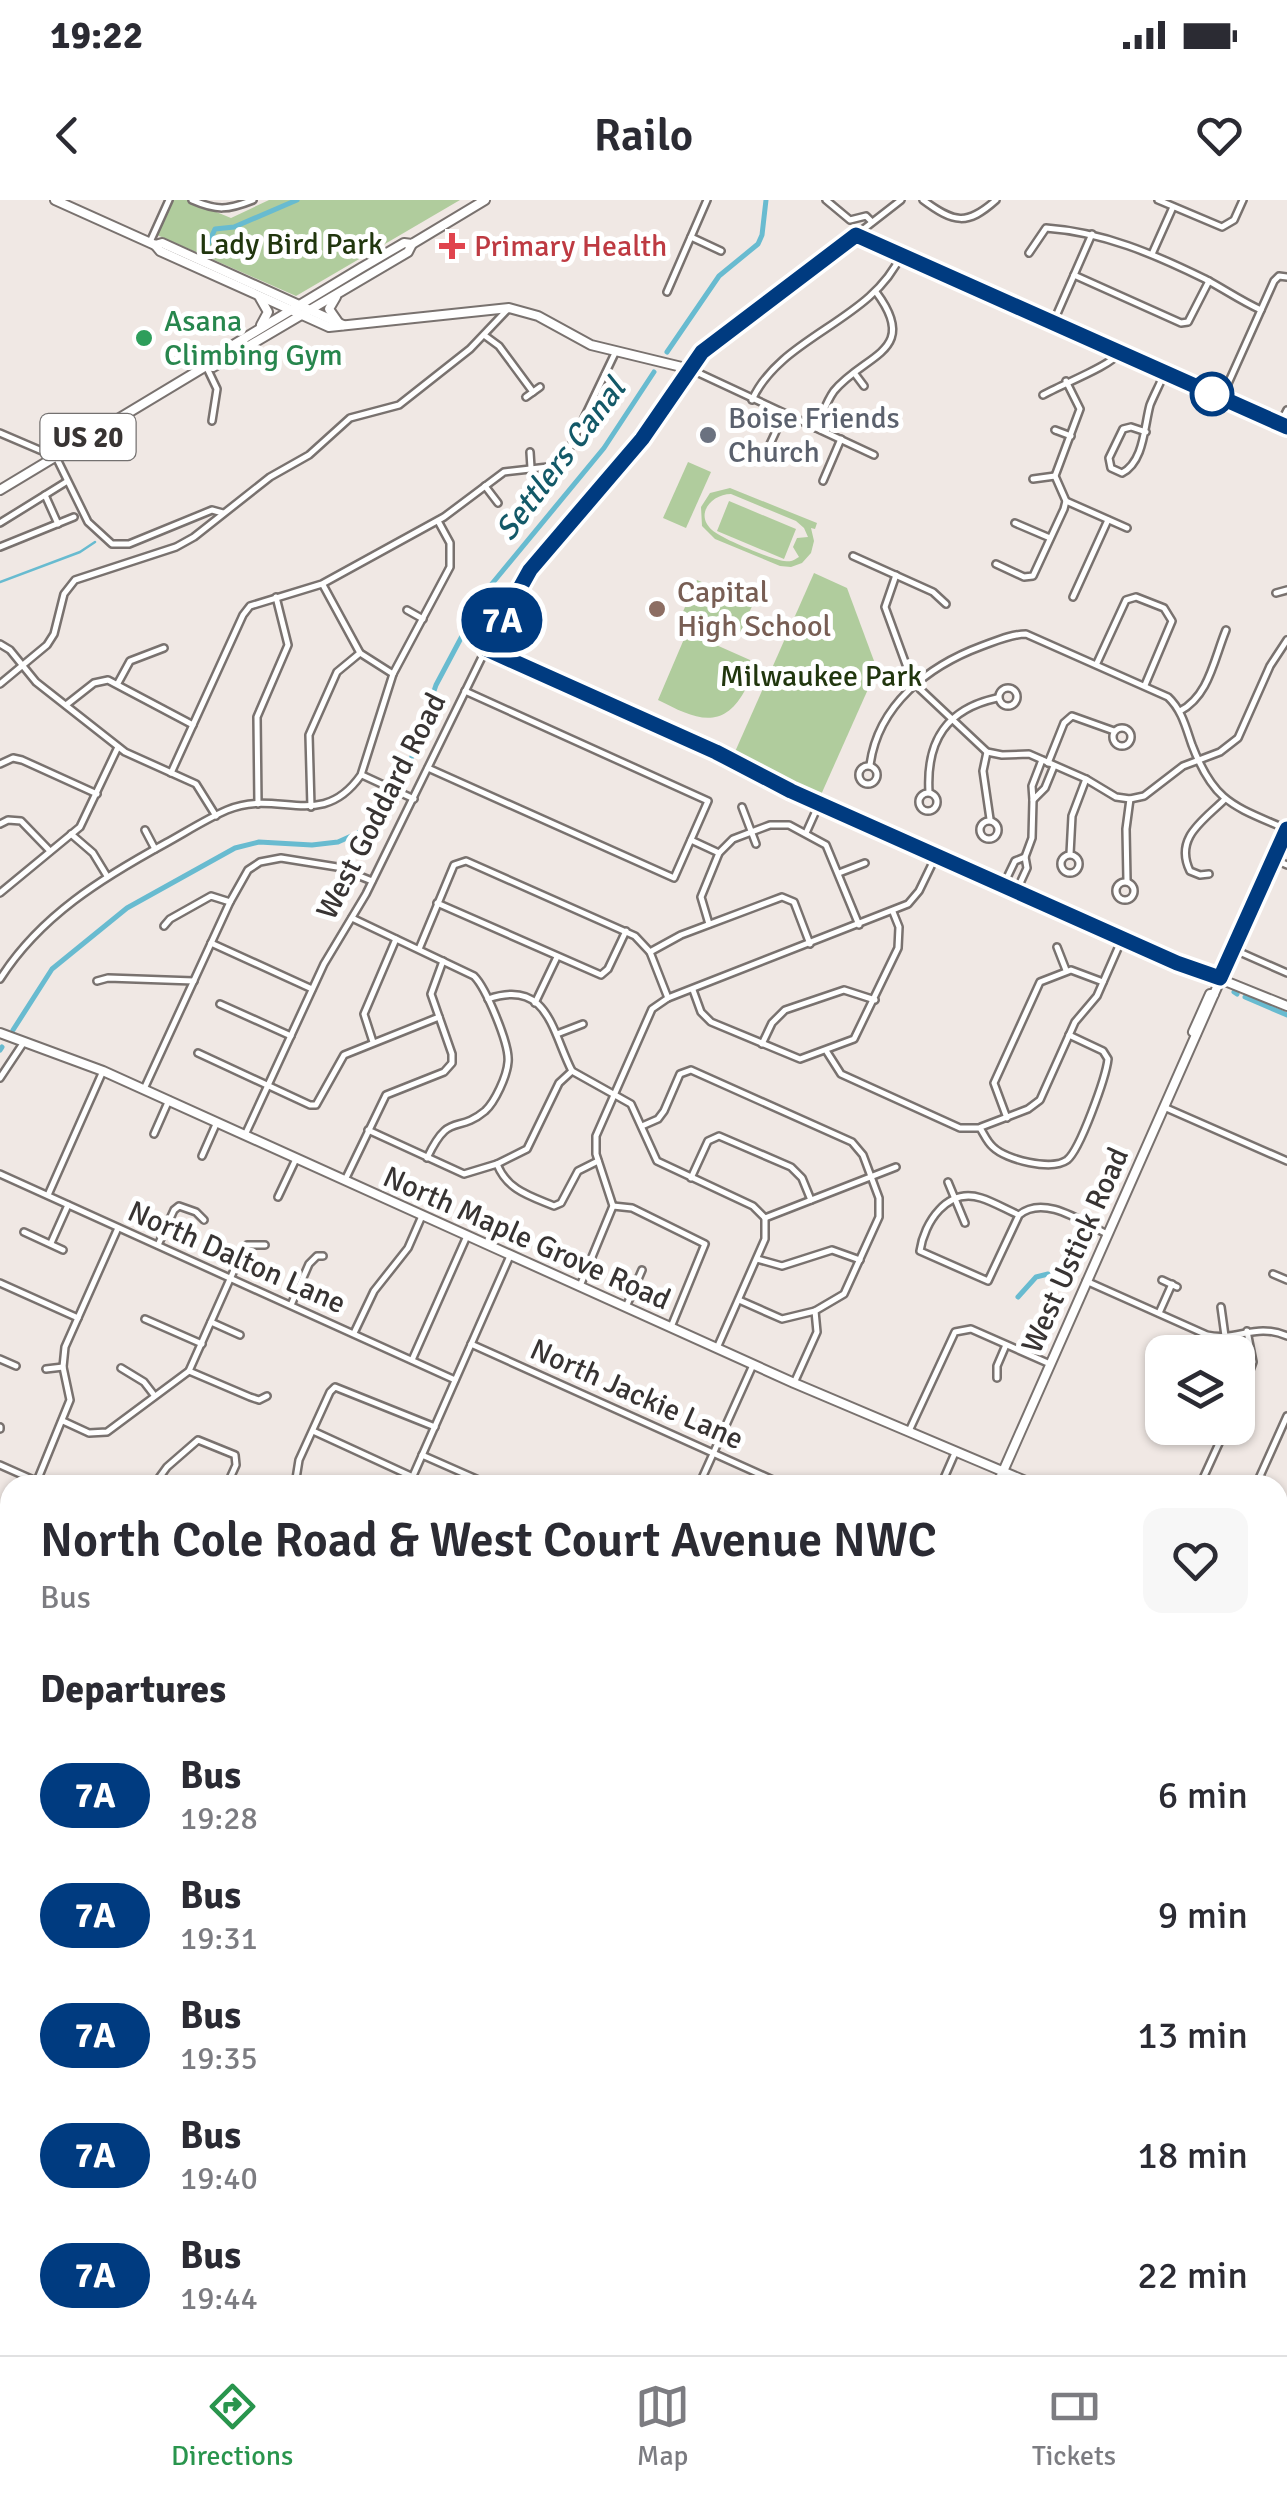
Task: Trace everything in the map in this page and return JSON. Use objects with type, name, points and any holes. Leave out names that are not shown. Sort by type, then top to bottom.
[{"type":"main road","points":[[54,200],[153,243],[162,243],[298,310]]},
{"type":"main road","name":"US 20","points":[[206,366],[213,367],[404,244],[412,244],[485,200]]},
{"type":"main road","points":[[153,243],[160,251],[258,295],[340,323],[509,308],[538,316],[584,342],[690,369],[708,346],[856,235],[1284,426]]},
{"type":"main road","name":"US 20","points":[[0,490],[206,366],[210,359],[260,327],[340,291],[409,252],[412,244]]},
{"type":"main road","points":[[340,291],[329,309],[340,323]]},
{"type":"main road","points":[[258,295],[268,312],[260,327]]},
{"type":"main road","name":"West Ustick Road","points":[[1001,1475],[1287,829]]},
{"type":"main road","points":[[1220,978],[1287,1006]]},
{"type":"main road","name":"North Maple Grove Road","points":[[0,1033],[104,1071],[794,1383],[1012,1475]]},
{"type":"street","points":[[153,243],[168,200]]},
{"type":"street","points":[[192,200],[216,210],[228,210],[253,200]]},
{"type":"street","points":[[667,292],[707,200]]},
{"type":"street","points":[[826,200],[850,220],[866,216],[872,222]]},
{"type":"street","points":[[886,200],[891,207]]},
{"type":"street","points":[[856,235],[901,200]]},
{"type":"street","points":[[923,200],[964,220],[973,219],[996,200]]},
{"type":"street","points":[[1158,200],[1222,227],[1234,220],[1242,200]]},
{"type":"street","points":[[1151,255],[1173,207]]},
{"type":"street","points":[[1028,253],[1046,228],[1112,238],[1209,281],[1231,297],[1261,310]]},
{"type":"street","points":[[1053,323],[1092,234]]},
{"type":"street","points":[[690,238],[721,251]]},
{"type":"street","points":[[752,400],[768,373],[876,292],[892,275],[900,255]]},
{"type":"street","points":[[1074,275],[1181,322],[1193,317],[1209,281]]},
{"type":"street","points":[[1221,398],[1261,310],[1283,277]]},
{"type":"street","points":[[816,428],[834,391],[882,352],[893,331],[895,322],[890,310],[876,292]]},
{"type":"street","points":[[0,684],[47,645],[54,634],[64,594],[75,580],[194,537],[270,477],[309,455],[350,418],[400,405],[484,335],[509,308]]},
{"type":"street","points":[[484,335],[499,346],[533,392]]},
{"type":"street","points":[[171,773],[250,606],[322,584],[438,520],[504,472],[557,465],[567,458],[616,351]]},
{"type":"street","points":[[1043,395],[1113,363],[1120,352]]},
{"type":"street","points":[[206,366],[217,389],[212,420]]},
{"type":"street","points":[[690,369],[874,455]]},
{"type":"street","name":"West Goddard Road","points":[[245,1136],[312,989],[372,882],[486,649],[530,570],[642,439],[690,369]]},
{"type":"street","points":[[1146,432],[1130,426],[1120,432],[1108,462],[1113,470],[1125,473],[1146,432],[1150,405],[1165,372]]},
{"type":"street","points":[[855,374],[864,386]]},
{"type":"street","points":[[1066,382],[1080,409],[1055,476],[1066,502],[1127,528]]},
{"type":"street","points":[[526,398],[540,387]]},
{"type":"street","points":[[1284,426],[1287,410]]},
{"type":"street","points":[[766,455],[784,414]]},
{"type":"street","points":[[1056,430],[1071,436]]},
{"type":"street","points":[[0,433],[56,457],[93,530],[108,542],[128,544],[212,510],[223,513]]},
{"type":"street","points":[[823,480],[841,439]]},
{"type":"street","points":[[530,452],[531,468]]},
{"type":"street","points":[[1034,479],[1055,476]]},
{"type":"street","points":[[0,523],[66,482]]},
{"type":"street","points":[[484,486],[498,503]]},
{"type":"street","points":[[46,495],[58,524]]},
{"type":"street","points":[[996,564],[1030,578],[1066,502]]},
{"type":"street","points":[[0,547],[74,517]]},
{"type":"street","points":[[0,978],[28,940],[107,876],[216,816],[242,805],[311,807],[340,798],[361,774],[393,674],[450,567],[452,554],[438,520]]},
{"type":"street","points":[[1073,597],[1108,520]]},
{"type":"street","points":[[1015,523],[1050,538]]},
{"type":"street","points":[[854,556],[933,592],[946,604]]},
{"type":"street","points":[[896,575],[885,607],[908,670],[916,684],[953,720],[987,752],[1002,756],[1030,754],[1086,778],[1109,794],[1130,799],[1150,793],[1183,766],[1225,750],[1238,738],[1270,666],[1287,640]]},
{"type":"street","points":[[322,584],[360,653],[393,674]]},
{"type":"street","points":[[1276,593],[1287,590]]},
{"type":"street","points":[[1096,664],[1126,600],[1136,596],[1169,612],[1172,621],[1145,685]]},
{"type":"street","points":[[258,804],[257,718],[288,645],[276,597]]},
{"type":"street","points":[[406,610],[423,619]]},
{"type":"street","points":[[1180,712],[1202,692],[1226,630]]},
{"type":"street","points":[[870,765],[884,720],[916,684],[950,659],[1020,634],[1032,635],[1168,697],[1180,712],[1206,779],[1224,800],[1287,829]]},
{"type":"street","points":[[0,644],[36,682],[118,747],[203,791],[216,816]]},
{"type":"street","points":[[118,683],[130,661],[164,648]]},
{"type":"street","points":[[486,649],[716,752],[819,804],[1122,939],[1220,978]]},
{"type":"street","points":[[311,807],[310,736],[337,672],[360,653]]},
{"type":"street","points":[[65,706],[94,683],[108,680],[192,725]]},
{"type":"street","points":[[428,768],[674,878],[708,801],[465,692]]},
{"type":"street","points":[[929,792],[931,750],[953,720],[969,705],[998,698]]},
{"type":"street","points":[[1033,800],[1044,788],[1048,763],[1064,723],[1072,716],[1114,731]]},
{"type":"street","points":[[0,893],[84,822],[118,747]]},
{"type":"street","points":[[987,752],[982,771],[990,820]]},
{"type":"street","points":[[0,764],[13,758],[22,760],[97,794]]},
{"type":"street","points":[[1016,892],[1027,868],[1025,857],[1032,838],[1032,786],[1048,763]]},
{"type":"street","points":[[361,774],[414,800]]},
{"type":"street","points":[[1070,854],[1072,816],[1086,778]]},
{"type":"street","points":[[1127,881],[1130,799]]},
{"type":"street","points":[[1208,874],[1190,870],[1185,842],[1189,833],[1224,800]]},
{"type":"street","points":[[806,833],[819,804]]},
{"type":"street","points":[[742,808],[756,844]]},
{"type":"street","points":[[0,824],[12,819],[25,822],[50,851]]},
{"type":"street","points":[[709,924],[701,897],[719,853],[733,839],[770,825],[789,826],[826,845],[859,925]]},
{"type":"street","points":[[145,830],[156,849]]},
{"type":"street","points":[[71,834],[93,853],[107,876]]},
{"type":"street","points":[[691,840],[719,853]]},
{"type":"street","points":[[579,1286],[613,1206],[598,1161],[596,1136],[652,1009],[668,998],[908,904],[920,891],[936,856]]},
{"type":"street","points":[[1003,886],[1015,861],[1025,857]]},
{"type":"street","points":[[144,1090],[248,870],[274,858],[337,867],[372,882]]},
{"type":"street","points":[[419,949],[454,865],[466,860],[635,936],[650,952],[668,998]]},
{"type":"street","points":[[1274,860],[1287,866]]},
{"type":"street","points":[[839,873],[865,863]]},
{"type":"street","points":[[164,926],[211,896],[230,902]]},
{"type":"street","points":[[650,952],[782,896],[794,902],[810,944]]},
{"type":"street","points":[[438,903],[600,974],[608,970],[626,931]]},
{"type":"street","points":[[692,989],[705,1018],[800,1060],[828,1052],[854,1040],[874,1000],[898,948],[899,927],[893,912]]},
{"type":"street","points":[[352,918],[474,976],[488,999],[508,1054],[507,1068],[486,1110],[442,1130],[427,1158]]},
{"type":"street","points":[[373,1042],[364,1014],[396,938]]},
{"type":"street","points":[[828,1052],[836,1070],[846,1076],[960,1128],[980,1128],[1007,1118],[1040,1100],[1069,1036],[1103,982],[1122,939]]},
{"type":"street","points":[[211,943],[312,989]]},
{"type":"street","points":[[1057,947],[1066,970]]},
{"type":"street","points":[[1233,950],[1287,973]]},
{"type":"street","points":[[536,1003],[557,957]]},
{"type":"street","points":[[345,1181],[386,1096],[450,1066],[452,1054],[431,994],[443,961]]},
{"type":"street","points":[[1007,1118],[995,1088],[996,1076],[1034,990],[1048,976],[1066,970],[1103,982]]},
{"type":"street","points":[[97,981],[194,981]]},
{"type":"street","points":[[762,1044],[772,1023],[785,1010],[844,990],[874,1000]]},
{"type":"street","points":[[488,999],[511,992],[536,1003],[549,1014],[572,1072],[631,1104],[657,1161],[752,1206],[765,1218],[766,1234],[717,1348]]},
{"type":"street","points":[[220,1004],[291,1036]]},
{"type":"street","points":[[198,1053],[316,1105],[344,1055],[439,1018]]},
{"type":"street","points":[[557,1034],[582,1024]]},
{"type":"street","points":[[980,1128],[991,1146],[1020,1161],[1065,1162],[1104,1083],[1108,1059],[1103,1051],[1069,1036]]},
{"type":"street","points":[[0,1078],[24,1042]]},
{"type":"street","points":[[642,1126],[658,1119],[680,1074],[690,1070],[852,1142],[863,1154],[881,1208],[841,1298],[815,1311],[782,1319],[738,1300]]},
{"type":"street","points":[[48,1195],[104,1071]]},
{"type":"street","points":[[368,1130],[464,1174],[528,1149],[559,1082],[572,1072]]},
{"type":"street","points":[[154,1134],[169,1100]]},
{"type":"street","points":[[1164,1107],[1287,1161]]},
{"type":"street","points":[[202,1156],[216,1122]]},
{"type":"street","points":[[692,1178],[708,1141],[716,1136],[790,1167],[802,1178],[811,1200]]},
{"type":"street","points":[[278,1197],[296,1158]]},
{"type":"street","points":[[497,1164],[513,1188],[556,1206],[578,1171],[598,1161]]},
{"type":"street","points":[[765,1218],[896,1167]]},
{"type":"street","name":"North Dalton Lane","points":[[0,1174],[455,1380]]},
{"type":"street","points":[[948,1182],[965,1222]]},
{"type":"street","points":[[1019,1215],[980,1197],[955,1199],[940,1207],[933,1217],[920,1251],[988,1281],[1019,1215],[1034,1206],[1046,1206],[1107,1234]]},
{"type":"street","points":[[51,1244],[68,1205]]},
{"type":"street","points":[[158,1245],[179,1206],[196,1212],[204,1220]]},
{"type":"street","points":[[613,1206],[632,1208],[706,1244],[671,1327]]},
{"type":"street","points":[[354,1334],[374,1291],[408,1248],[422,1216]]},
{"type":"street","points":[[39,1475],[70,1400],[63,1368],[66,1347],[118,1228]]},
{"type":"street","points":[[24,1232],[63,1250]]},
{"type":"street","points":[[412,1360],[467,1236]]},
{"type":"street","points":[[63,1422],[98,1435],[114,1428],[189,1371],[247,1245],[265,1245]]},
{"type":"street","points":[[757,1258],[782,1266],[834,1250],[860,1260]]},
{"type":"street","points":[[291,1305],[309,1264],[323,1256]]},
{"type":"street","points":[[413,1475],[510,1256]]},
{"type":"street","points":[[626,1307],[642,1270]]},
{"type":"street","points":[[1273,1274],[1287,1280]]},
{"type":"street","points":[[1159,1313],[1174,1286],[1162,1280]]},
{"type":"street","points":[[1086,1281],[1205,1335]]},
{"type":"street","points":[[0,1283],[78,1318]]},
{"type":"street","points":[[1220,1307],[1224,1335]]},
{"type":"street","points":[[794,1383],[817,1332],[815,1311]]},
{"type":"street","points":[[145,1319],[202,1344]]},
{"type":"street","points":[[212,1322],[240,1336]]},
{"type":"street","points":[[909,1431],[951,1337],[962,1329],[971,1329],[1050,1364]]},
{"type":"street","points":[[1229,1335],[1267,1329],[1287,1336]]},
{"type":"street","points":[[1247,1331],[1248,1335]]},
{"type":"street","name":"North Jackie Lane","points":[[471,1344],[762,1475]]},
{"type":"street","points":[[997,1378],[997,1366],[1006,1345]]},
{"type":"street","points":[[0,1358],[16,1366]]},
{"type":"street","points":[[703,1475],[753,1364]]},
{"type":"street","points":[[46,1369],[63,1368]]},
{"type":"street","points":[[121,1368],[144,1382],[154,1395]]},
{"type":"street","points":[[189,1371],[259,1400],[267,1396]]},
{"type":"street","points":[[295,1475],[330,1392],[336,1387],[435,1427]]},
{"type":"street","points":[[1260,1475],[1287,1416]]},
{"type":"street","points":[[312,1431],[411,1475]]},
{"type":"street","points":[[161,1475],[198,1440],[232,1453],[237,1460],[231,1475]]},
{"type":"street","points":[[1205,1475],[1218,1445]]},
{"type":"street","points":[[945,1475],[956,1450]]},
{"type":"street","points":[[422,1455],[467,1475]]},
{"type":"street","points":[[0,1464],[23,1475]]},
{"type":"green space","name":"Lady Bird Park","points":[[172,200],[187,200],[231,218],[269,200],[460,200],[296,296],[157,235]]},
{"type":"green space","points":[[688,462],[711,472],[686,528],[663,518]]},
{"type":"green space","points":[[730,488],[817,523],[815,529],[811,528],[811,553],[802,563],[780,566],[715,539],[702,526],[701,507],[710,493]],"holes":[[[731,494],[796,521],[808,537],[797,538],[793,547],[799,557],[787,561],[717,534],[707,524],[705,512],[717,497]]]},
{"type":"green space","points":[[729,501],[796,529],[784,559],[717,531]]},
{"type":"green space","name":"Milwaukee Park","points":[[814,573],[847,588],[877,669],[820,797],[734,754]]},
{"type":"green space","points":[[697,580],[753,604],[737,640],[681,616]]},
{"type":"green space","points":[[687,632],[750,660],[744,692],[726,713],[716,717],[694,716],[658,700]]},
{"type":"waterway","points":[[205,251],[215,229],[234,227],[297,200]]},
{"type":"waterway","name":"Settlers Canal","points":[[667,352],[719,276],[758,244],[766,200]]},
{"type":"waterway","name":"Settlers Canal","points":[[13,1030],[52,969],[127,908],[235,848],[259,842],[338,842],[358,833],[389,810],[401,789],[436,685],[486,591],[604,448],[654,372]]},
{"type":"waterway","points":[[0,582],[80,552],[95,542]]},
{"type":"waterway","points":[[1245,997],[1287,1015]]},
{"type":"waterway","points":[[1018,1297],[1036,1277],[1048,1274]]},
{"type":"bus line","name":"7A","points":[[1287,427],[856,235],[694,360],[642,439],[530,570],[486,649],[716,752],[819,804],[1177,963],[1220,978],[1287,829]]},
{"type":"place","name":"Primary Health","points":[[452,246]]},
{"type":"place","name":"Asana Climbing Gym","points":[[144,338]]},
{"type":"place","name":"Boise Friends Church","points":[[708,435]]},
{"type":"place","name":"Capital High School","points":[[657,609]]}]
